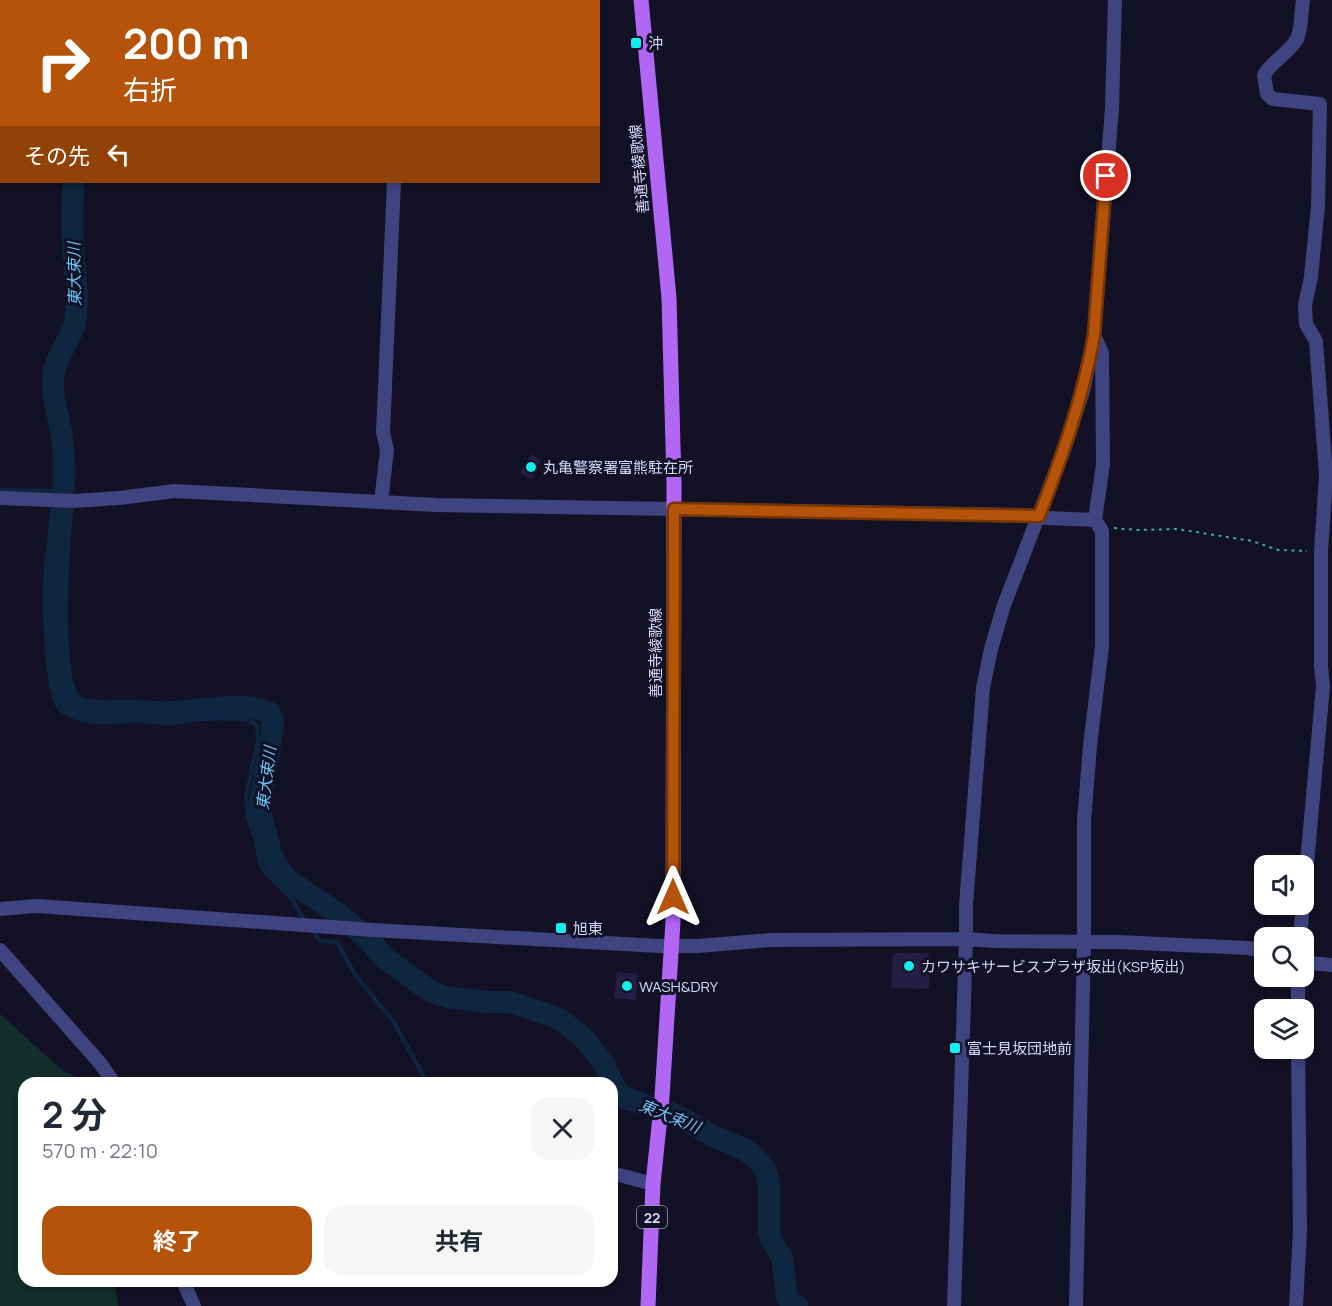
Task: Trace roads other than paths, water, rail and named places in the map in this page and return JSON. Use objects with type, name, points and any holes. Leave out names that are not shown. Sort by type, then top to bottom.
[{"type":"main road","name":"善通寺綾歌線","points":[[641,0],[669,298],[674,509],[672,946],[662,1097],[653,1184],[648,1306]]},
{"type":"street","points":[[954,1306],[966,905],[983,688],[991,649],[1004,605],[1064,450],[1084,388],[1094,335],[1112,108],[1115,0]]},
{"type":"street","points":[[1303,0],[1296,40],[1268,67],[1264,75],[1267,94],[1273,99],[1320,104],[1318,206],[1311,277],[1305,304],[1306,324],[1316,341],[1326,475],[1327,551],[1321,666],[1323,686],[1308,855]]},
{"type":"street","points":[[381,502],[387,450],[383,432],[394,183]]},
{"type":"street","points":[[1076,1306],[1084,941],[1084,821],[1102,646],[1102,531],[1097,523],[1103,464],[1102,353],[1094,335]]},
{"type":"street","points":[[0,498],[74,501],[175,491],[381,502],[1039,516],[1097,523]]},
{"type":"street","points":[[0,909],[37,906],[374,930],[672,946],[698,946],[770,939],[966,939],[1084,941],[1254,949]]},
{"type":"street","points":[[0,950],[110,1077]]},
{"type":"street","points":[[1314,963],[1332,965]]},
{"type":"street","points":[[1296,1306],[1300,1232],[1298,1059]]},
{"type":"street","points":[[618,1175],[653,1184]]},
{"type":"street","points":[[186,1287],[194,1306]]},
{"type":"waterway","name":"東大束川","points":[[73,183],[72,229],[77,293],[76,313],[73,328],[59,356],[53,378],[64,464],[57,619],[58,647],[65,692],[73,704],[96,711],[165,712],[247,707],[270,713],[273,721],[272,733],[259,808],[272,856],[289,881],[336,912],[367,938],[386,959],[439,995],[487,1002],[510,1002],[558,1018],[584,1038],[604,1064],[610,1077]]},
{"type":"waterway","points":[[0,490],[64,491]]},
{"type":"waterway","points":[[52,504],[46,567],[45,619],[48,665],[55,701],[61,710],[86,721],[169,723],[220,719],[242,720],[257,725],[258,739],[246,796],[248,818],[260,863],[265,872],[291,898],[305,921]]},
{"type":"waterway","points":[[56,704],[67,697]]},
{"type":"waterway","points":[[311,929],[320,941],[337,942],[356,976],[394,1022],[424,1077]]},
{"type":"waterway","name":"東大束川","points":[[618,1092],[624,1098],[676,1115],[713,1136],[746,1150],[759,1161],[766,1172],[769,1186],[769,1233],[782,1257],[787,1297],[793,1305],[797,1306]]},
{"type":"place","name":"沖","points":[[636,43]]},
{"type":"place","name":"丸亀警察署富熊駐在所","points":[[531,467]]},
{"type":"place","name":"旭東","points":[[561,928]]},
{"type":"place","name":"カワサキサービスプラザ坂出(KSP坂出)","points":[[909,966]]},
{"type":"place","name":"WASH&DRY","points":[[627,986]]},
{"type":"place","name":"富士見坂団地前","points":[[955,1048]]}]
